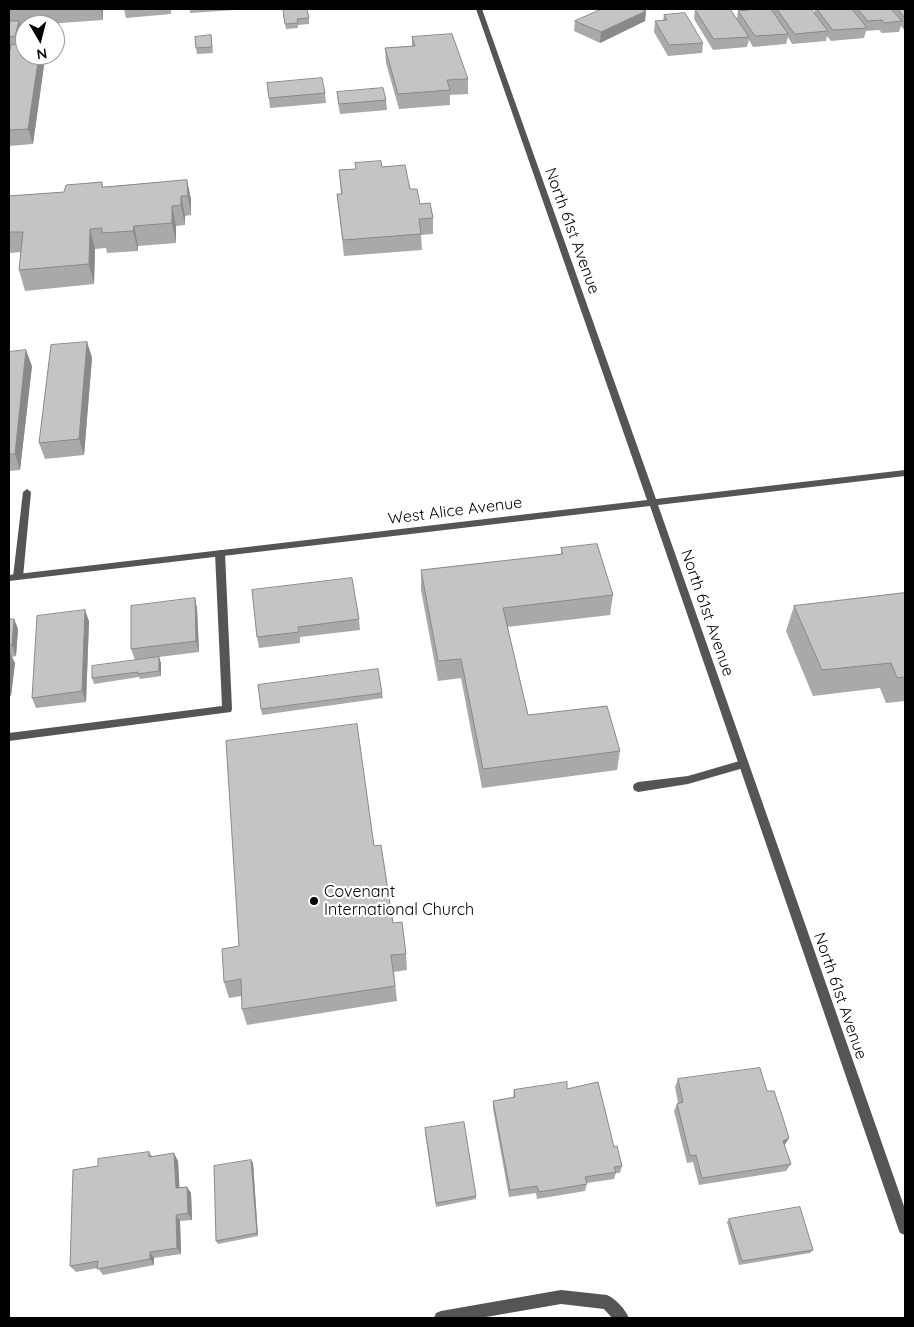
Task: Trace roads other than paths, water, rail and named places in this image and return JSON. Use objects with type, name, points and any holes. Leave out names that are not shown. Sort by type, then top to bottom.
[{"type":"street","name":"North 61st Avenue","points":[[479,9],[653,502],[905,1228]]},
{"type":"street","name":"West Alice Avenue","points":[[13,578],[905,473]]},
{"type":"street","points":[[13,578],[27,492]]},
{"type":"street","points":[[9,737],[227,709],[220,553]]},
{"type":"street","points":[[638,787],[688,780],[743,764]]},
{"type":"street","points":[[441,1318],[561,1296],[607,1302],[622,1318]]},
{"type":"place","name":"Covenant International Church","points":[[314,901]]}]
